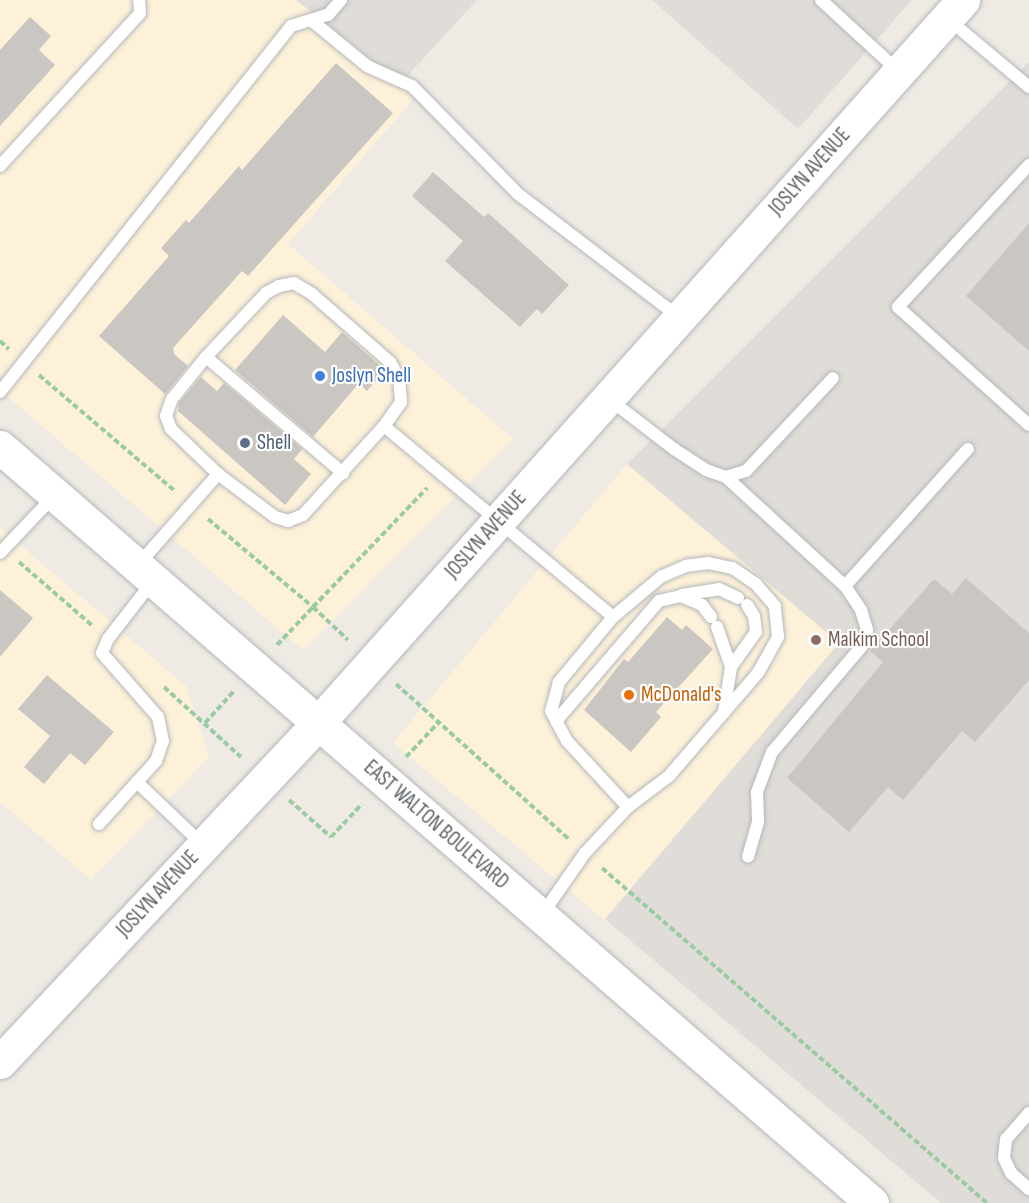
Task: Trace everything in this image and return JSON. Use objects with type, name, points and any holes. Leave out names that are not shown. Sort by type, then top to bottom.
[{"type":"main road","name":"JOSLYN AVENUE","points":[[0,1062],[318,723],[955,9]]},
{"type":"main road","name":"EAST WALTON BOULEVARD","points":[[0,447],[872,1203]]},
{"type":"lane","points":[[0,166],[140,13],[139,0]]},
{"type":"lane","points":[[0,392],[291,26],[328,15],[341,0]]},
{"type":"lane","points":[[821,0],[899,72]]},
{"type":"lane","points":[[955,9],[1029,87]]},
{"type":"lane","points":[[311,20],[367,66],[412,86],[518,194],[680,318]]},
{"type":"lane","points":[[1029,165],[898,307],[1029,425]]},
{"type":"lane","points":[[294,283],[312,294],[390,362],[399,378],[400,402],[384,426],[303,515],[288,521],[274,517],[218,474],[171,429],[166,416],[172,399],[206,357],[266,293],[294,283]]},
{"type":"lane","points":[[206,357],[343,473]]},
{"type":"lane","points":[[726,477],[746,471],[833,378]]},
{"type":"lane","points":[[608,398],[674,449],[706,470],[726,477],[845,586],[861,610],[867,630],[862,646],[772,752],[757,792],[758,822],[748,857]]},
{"type":"lane","points":[[384,426],[614,618]]},
{"type":"lane","points":[[845,586],[968,449]]},
{"type":"lane","points":[[99,824],[156,761],[163,741],[158,717],[102,653],[145,573],[218,474]]},
{"type":"lane","points":[[0,553],[55,495]]},
{"type":"lane","points":[[541,917],[585,853],[628,807],[669,777],[758,673],[778,637],[775,606],[756,584],[732,568],[709,563],[687,566],[662,576],[614,618],[559,682],[551,711],[567,741],[628,807]]},
{"type":"lane","points":[[556,721],[659,601],[719,589],[742,601],[754,616],[756,632],[731,667],[723,713]]},
{"type":"lane","points":[[681,596],[702,605],[714,622],[731,667]]},
{"type":"lane","points":[[137,782],[203,846]]},
{"type":"lane","points":[[1029,1113],[1006,1138],[1004,1158],[1011,1173],[1029,1189]]},
{"type":"path","points":[[372,663],[585,853],[987,1203]]},
{"type":"shaded area","points":[[0,0],[296,0],[401,83],[414,98],[288,244],[513,439],[303,650],[0,390]]},
{"type":"shaded area","points":[[296,0],[477,0],[401,83]]},
{"type":"shaded area","points":[[652,0],[912,0],[798,129]]},
{"type":"shaded area","points":[[1029,62],[1029,1203],[941,1203],[605,919],[839,643],[627,464]]},
{"type":"shaded area","points":[[627,464],[840,643],[606,922],[393,743]]},
{"type":"shaded area","points":[[0,528],[186,686],[209,757],[91,880],[0,802]]},
{"type":"building","points":[[30,17],[51,36],[39,50],[55,65],[0,126],[0,50]]},
{"type":"building","points":[[336,63],[393,113],[248,276],[242,271],[173,348],[174,354],[188,366],[165,394],[99,336],[169,256],[161,248],[186,220],[189,223],[239,166],[242,170]]},
{"type":"building","points":[[433,172],[484,217],[488,213],[569,285],[542,314],[537,309],[520,327],[445,261],[463,241],[412,196]]},
{"type":"building","points":[[1029,223],[1029,351],[966,296]]},
{"type":"building","name":"Joslyn Shell","points":[[283,315],[325,352],[342,332],[385,370],[367,391],[359,383],[313,437],[235,370]]},
{"type":"building","name":"Shell","points":[[201,377],[217,391],[224,383],[302,449],[294,459],[311,474],[285,505],[178,411],[179,403]]},
{"type":"building","points":[[966,578],[1029,633],[1029,680],[975,742],[962,731],[903,800],[888,787],[849,832],[787,778],[883,662],[870,651],[934,579],[952,594]]},
{"type":"building","points":[[0,590],[33,618],[0,657]]},
{"type":"building","points":[[667,617],[682,630],[686,625],[713,649],[656,712],[661,717],[631,752],[584,710],[624,659],[628,662]]},
{"type":"building","points":[[47,675],[114,732],[85,765],[70,753],[44,784],[24,767],[50,736],[18,709]]},
{"type":"place","name":"Joslyn Shell","points":[[320,376]]},
{"type":"place","name":"Shell","points":[[245,443]]},
{"type":"place","name":"Malkim School","points":[[816,640]]},
{"type":"place","name":"McDonald's","points":[[629,695]]}]
